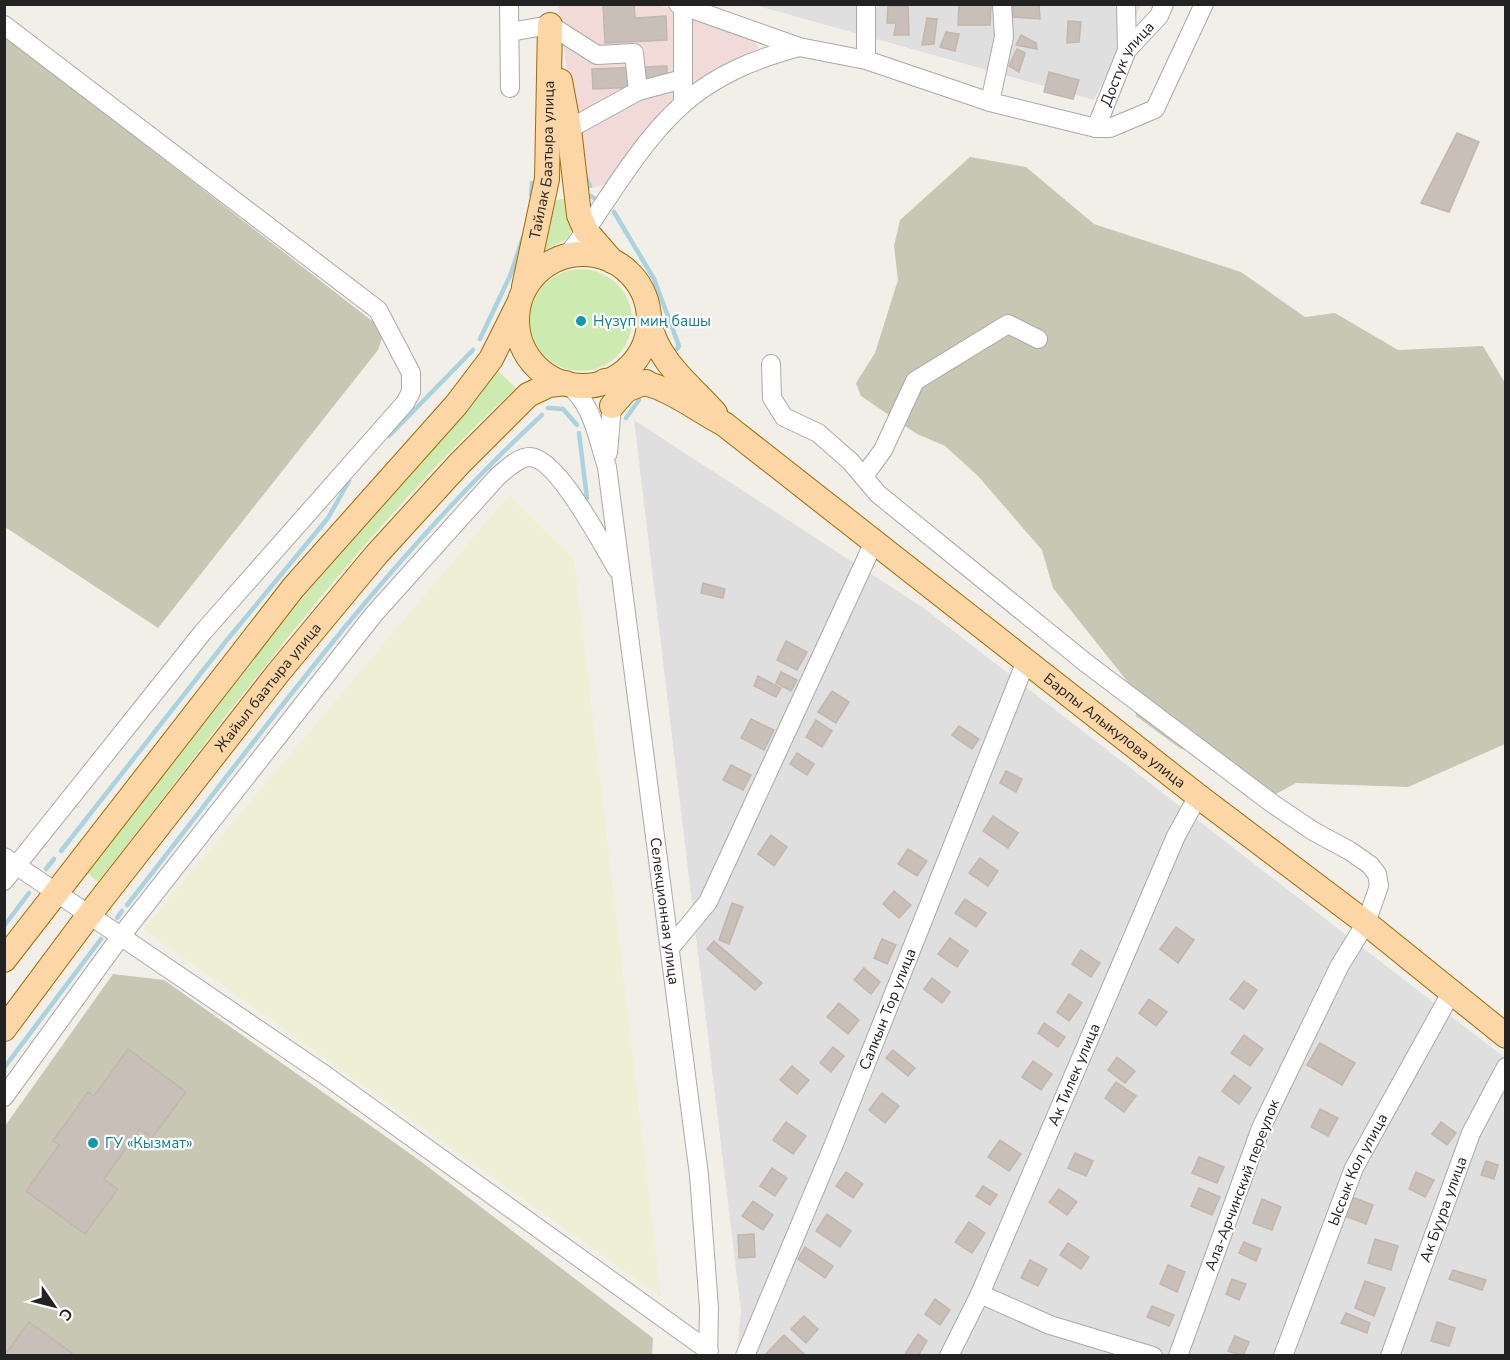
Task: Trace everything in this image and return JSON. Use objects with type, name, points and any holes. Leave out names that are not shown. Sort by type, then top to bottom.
[{"type":"main road","name":"Тайлак Баатыра улица","points":[[549,15],[569,129],[579,215],[586,231],[612,261]]},
{"type":"main road","name":"Тайлак Баатыра улица","points":[[520,299],[547,179],[549,15]]},
{"type":"main road","points":[[4,960],[292,588],[456,405],[491,359],[520,299],[528,283],[544,266],[566,256],[589,254],[612,261],[622,267],[638,284],[647,306],[645,341],[620,374],[585,386],[566,384],[539,369],[524,351],[517,328],[520,299]]},
{"type":"main road","name":"Барпы Алыкулова улица","points":[[648,318],[652,335],[663,358],[724,424]]},
{"type":"main road","name":"Барпы Алыкулова улица","points":[[620,374],[660,387],[724,424],[1198,796],[1366,923],[1506,1036]]},
{"type":"main road","points":[[612,406],[626,390],[647,382]]},
{"type":"main road","name":"Жайыл баатыра улица","points":[[4,1029],[89,915],[278,673],[376,555],[459,464],[528,394],[549,385],[566,384]]},
{"type":"street","points":[[509,4],[510,88]]},
{"type":"street","points":[[866,4],[866,60]]},
{"type":"street","points":[[990,102],[1004,37],[1002,4]]},
{"type":"street","points":[[1126,4],[1127,50]]},
{"type":"street","name":"Достук улица","points":[[1096,128],[1127,50],[1159,16],[1164,4]]},
{"type":"street","points":[[682,102],[680,5],[722,11],[799,47],[866,60],[990,102],[1096,128],[1110,128],[1155,109],[1204,4]]},
{"type":"street","points":[[510,32],[549,15],[597,55],[634,53],[638,91]]},
{"type":"street","points":[[4,25],[378,310],[411,373],[413,384],[405,403],[202,632],[10,861],[4,881]]},
{"type":"street","points":[[566,256],[650,140],[682,102],[735,69],[799,47]]},
{"type":"street","points":[[569,129],[638,91],[682,79]]},
{"type":"street","points":[[864,476],[883,450],[915,381],[1008,324],[1038,339]]},
{"type":"street","name":"Ала-Арчинский переулок","points":[[771,364],[772,398],[784,417],[818,433],[864,476],[878,494],[1086,663],[1274,804],[1370,865],[1377,874],[1379,886],[1366,923],[1340,965],[1261,1128],[1178,1356]]},
{"type":"street","name":"Селекционная улица","points":[[607,467],[612,406],[620,374]]},
{"type":"street","name":"Селекционная улица","points":[[566,384],[580,393],[586,404],[607,467],[699,1175],[708,1273],[709,1353]]},
{"type":"street","points":[[4,1097],[120,936],[374,614],[498,476],[519,460],[530,457],[548,465],[571,494],[621,576]]},
{"type":"street","points":[[670,948],[708,902],[874,542]]},
{"type":"street","name":"Салкын Тор улица","points":[[746,1356],[834,1144],[1026,661]]},
{"type":"street","name":"Ак Тилек улица","points":[[950,1356],[980,1294],[1176,836],[1198,796]]},
{"type":"street","points":[[10,861],[325,1075],[709,1353]]},
{"type":"street","name":"Ыссык Кол улица","points":[[1283,1356],[1354,1168],[1451,993]]},
{"type":"street","name":"Ак Буура улица","points":[[1389,1356],[1471,1133],[1506,1067]]},
{"type":"street","points":[[980,1294],[1050,1325],[1153,1356]]},
{"type":"shaded area","points":[[558,5],[658,5],[752,36],[758,48],[680,93],[654,121],[607,185],[584,189]]},
{"type":"shaded area","points":[[755,5],[1141,5],[1094,100]]},
{"type":"shaded area","points":[[4,35],[376,324],[382,338],[378,350],[158,628],[5,527]]},
{"type":"shaded area","points":[[970,157],[1026,167],[1094,224],[1241,272],[1305,317],[1335,313],[1398,350],[1483,346],[1505,383],[1505,744],[1408,787],[1296,783],[1267,799],[1199,751],[1181,749],[1136,716],[1131,686],[1053,588],[1042,550],[978,476],[945,446],[917,434],[861,396],[856,383],[875,353],[898,280],[894,246],[900,220]]},
{"type":"shaded area","points":[[634,420],[925,609],[1505,1058],[1505,1355],[737,1355],[741,1311]]},
{"type":"shaded area","points":[[509,495],[574,559],[661,1297],[143,929]]},
{"type":"shaded area","points":[[113,974],[164,980],[419,1160],[653,1338],[652,1356],[5,1356],[5,1126]]},
{"type":"green space","points":[[568,198],[572,228],[569,238],[541,252],[552,201]]},
{"type":"green space","points":[[581,269],[610,277],[624,291],[632,320],[624,349],[610,363],[581,371],[552,363],[538,349],[530,320],[538,291],[552,277]]},
{"type":"green space","points":[[498,371],[516,388],[402,503],[349,564],[246,690],[98,882],[86,872],[303,597],[465,413]]},
{"type":"building","points":[[603,4],[634,4],[635,18],[666,16],[667,40],[605,43]]},
{"type":"building","points":[[959,4],[991,4],[990,25],[958,25]]},
{"type":"building","points":[[1013,4],[1039,4],[1040,19],[1013,17]]},
{"type":"building","points":[[888,6],[908,6],[909,35],[894,35],[896,23],[887,23]]},
{"type":"building","points":[[927,18],[937,19],[934,44],[922,45]]},
{"type":"building","points":[[1068,21],[1081,22],[1079,42],[1067,43]]},
{"type":"building","points":[[946,32],[959,34],[955,51],[940,47]]},
{"type":"building","points":[[1021,35],[1036,43],[1037,49],[1016,45]]},
{"type":"building","points":[[1017,49],[1025,53],[1019,72],[1009,66]]},
{"type":"building","points":[[667,66],[667,86],[593,89],[592,69]]},
{"type":"building","points":[[1049,72],[1079,80],[1073,99],[1044,92]]},
{"type":"building","points":[[1457,133],[1479,142],[1449,212],[1421,203]]},
{"type":"building","points":[[703,583],[725,589],[723,598],[701,593]]},
{"type":"building","points":[[786,641],[807,652],[797,670],[777,660]]},
{"type":"building","points":[[781,672],[797,680],[791,691],[776,683]]},
{"type":"building","points":[[758,676],[781,688],[776,697],[754,686]]},
{"type":"building","points":[[832,691],[849,702],[836,723],[818,712]]},
{"type":"building","points":[[751,719],[774,730],[764,750],[741,738]]},
{"type":"building","points":[[816,720],[832,731],[822,747],[806,737]]},
{"type":"building","points":[[959,726],[979,739],[972,749],[952,735]]},
{"type":"building","points":[[797,753],[814,764],[807,775],[790,764]]},
{"type":"building","points":[[731,765],[751,775],[743,790],[723,780]]},
{"type":"building","points":[[1006,771],[1022,779],[1016,792],[1000,783]]},
{"type":"building","points":[[993,816],[1018,833],[1008,848],[983,831]]},
{"type":"building","points":[[771,835],[787,847],[774,866],[758,854]]},
{"type":"building","points":[[908,849],[927,861],[917,876],[898,864]]},
{"type":"building","points":[[980,858],[998,871],[988,886],[969,873]]},
{"type":"building","points":[[894,891],[911,905],[899,918],[883,904]]},
{"type":"building","points":[[965,899],[986,913],[976,927],[955,913]]},
{"type":"building","points":[[732,903],[743,907],[729,944],[719,940]]},
{"type":"building","points":[[1176,927],[1194,940],[1178,963],[1160,949]]},
{"type":"building","points":[[950,938],[968,951],[957,967],[938,954]]},
{"type":"building","points":[[882,939],[896,945],[887,964],[874,958]]},
{"type":"building","points":[[714,941],[762,983],[755,990],[707,949]]},
{"type":"building","points":[[1081,950],[1100,963],[1091,977],[1072,964]]},
{"type":"building","points":[[864,968],[880,982],[871,994],[854,980]]},
{"type":"building","points":[[932,978],[950,992],[942,1003],[924,989]]},
{"type":"building","points":[[1244,981],[1257,990],[1244,1009],[1230,999]]},
{"type":"building","points":[[1069,994],[1082,1003],[1069,1021],[1057,1012]]},
{"type":"building","points":[[1149,999],[1167,1012],[1156,1026],[1139,1013]]},
{"type":"building","points":[[839,1003],[859,1020],[848,1034],[827,1017]]},
{"type":"building","points":[[1044,1023],[1065,1037],[1058,1047],[1038,1033]]},
{"type":"building","points":[[1244,1035],[1263,1049],[1250,1066],[1231,1053]]},
{"type":"building","points":[[1320,1043],[1355,1063],[1342,1085],[1307,1065]]},
{"type":"building","points":[[833,1047],[844,1056],[831,1072],[820,1063]]},
{"type":"building","name":"ГУ «Кызмат»","points":[[128,1049],[186,1092],[152,1138],[140,1129],[104,1179],[118,1189],[85,1234],[26,1191],[59,1145],[53,1141],[88,1092],[94,1096]]},
{"type":"building","points":[[893,1050],[915,1068],[908,1076],[886,1058]]},
{"type":"building","points":[[1117,1057],[1135,1071],[1125,1083],[1108,1070]]},
{"type":"building","points":[[1033,1061],[1052,1074],[1041,1090],[1022,1077]]},
{"type":"building","points":[[792,1066],[809,1080],[797,1094],[780,1080]]},
{"type":"building","points":[[1234,1075],[1251,1088],[1239,1104],[1222,1091]]},
{"type":"building","points":[[1116,1082],[1136,1096],[1124,1112],[1105,1098]]},
{"type":"building","points":[[882,1093],[899,1106],[885,1123],[869,1110]]},
{"type":"building","points":[[1320,1109],[1338,1118],[1328,1136],[1311,1127]]},
{"type":"building","points":[[786,1122],[806,1136],[793,1154],[773,1140]]},
{"type":"building","points":[[1441,1122],[1456,1133],[1447,1145],[1432,1134]]},
{"type":"building","points":[[1000,1140],[1021,1154],[1009,1171],[988,1157]]},
{"type":"building","points":[[1075,1153],[1093,1161],[1086,1176],[1068,1168]]},
{"type":"building","points":[[1199,1157],[1224,1167],[1217,1183],[1192,1173]]},
{"type":"building","points":[[1486,1161],[1498,1165],[1494,1179],[1481,1175]]},
{"type":"building","points":[[772,1168],[787,1178],[775,1196],[760,1186]]},
{"type":"building","points":[[846,1172],[863,1184],[853,1198],[836,1186]]},
{"type":"building","points":[[1416,1172],[1434,1180],[1425,1197],[1409,1189]]},
{"type":"building","points":[[983,1186],[997,1195],[990,1205],[976,1196]]},
{"type":"building","points":[[1199,1188],[1220,1197],[1212,1215],[1191,1206]]},
{"type":"building","points":[[1059,1189],[1077,1202],[1067,1215],[1049,1202]]},
{"type":"building","points":[[1352,1197],[1373,1205],[1366,1224],[1345,1216]]},
{"type":"building","points":[[1262,1199],[1281,1207],[1272,1230],[1253,1223]]},
{"type":"building","points":[[753,1201],[773,1215],[763,1230],[742,1216]]},
{"type":"building","points":[[827,1214],[851,1231],[840,1247],[816,1231]]},
{"type":"building","points":[[969,1222],[985,1233],[972,1253],[955,1242]]},
{"type":"building","points":[[754,1234],[755,1257],[739,1258],[738,1235]]},
{"type":"building","points":[[1375,1239],[1398,1246],[1391,1270],[1368,1263]]},
{"type":"building","points":[[1244,1242],[1261,1249],[1256,1261],[1239,1253]]},
{"type":"building","points":[[1068,1243],[1089,1257],[1081,1269],[1060,1255]]},
{"type":"building","points":[[805,1247],[833,1266],[825,1278],[798,1259]]},
{"type":"building","points":[[1030,1260],[1047,1269],[1038,1286],[1021,1278]]},
{"type":"building","points":[[1168,1265],[1185,1272],[1177,1292],[1160,1284]]},
{"type":"building","points":[[1453,1270],[1486,1280],[1482,1290],[1449,1279]]},
{"type":"building","points":[[1232,1279],[1246,1284],[1239,1300],[1226,1294]]},
{"type":"building","points":[[1365,1281],[1385,1288],[1374,1316],[1355,1308]]},
{"type":"building","points":[[935,1299],[950,1310],[940,1325],[925,1314]]},
{"type":"building","points":[[1152,1306],[1174,1315],[1169,1326],[1147,1317]]},
{"type":"building","points":[[1346,1313],[1370,1323],[1367,1333],[1341,1323]]},
{"type":"building","points":[[804,1316],[818,1329],[806,1343],[791,1329]]},
{"type":"building","points":[[29,1322],[72,1353],[70,1356],[4,1356]]},
{"type":"building","points":[[1437,1322],[1455,1328],[1449,1346],[1431,1341]]},
{"type":"building","points":[[918,1334],[927,1341],[918,1356],[908,1356],[905,1354]]},
{"type":"building","points":[[784,1335],[804,1354],[803,1356],[765,1355]]},
{"type":"building","points":[[1235,1336],[1249,1342],[1243,1356],[1228,1351]]},
{"type":"waterway","points":[[586,178],[590,186]]},
{"type":"waterway","points":[[531,195],[532,183]]},
{"type":"waterway","points":[[614,212],[654,279],[679,346],[677,349]]},
{"type":"waterway","points":[[480,339],[510,276],[523,237]]},
{"type":"waterway","points":[[389,436],[473,350]]},
{"type":"waterway","points":[[626,418],[639,400]]},
{"type":"waterway","points":[[548,408],[563,409],[577,425]]},
{"type":"waterway","points":[[127,905],[275,714],[377,589],[429,529],[542,415]]},
{"type":"waterway","points":[[579,433],[587,498]]},
{"type":"waterway","points":[[61,851],[227,640],[328,518],[349,481]]},
{"type":"waterway","points":[[46,869],[54,859]]},
{"type":"waterway","points":[[4,926],[29,893]]},
{"type":"waterway","points":[[117,918],[122,911]]},
{"type":"waterway","points":[[4,1068],[101,939]]},
{"type":"place","name":"Нүзүп миң башы","points":[[581,321]]},
{"type":"place","name":"ГУ «Кызмат»","points":[[93,1143]]}]
